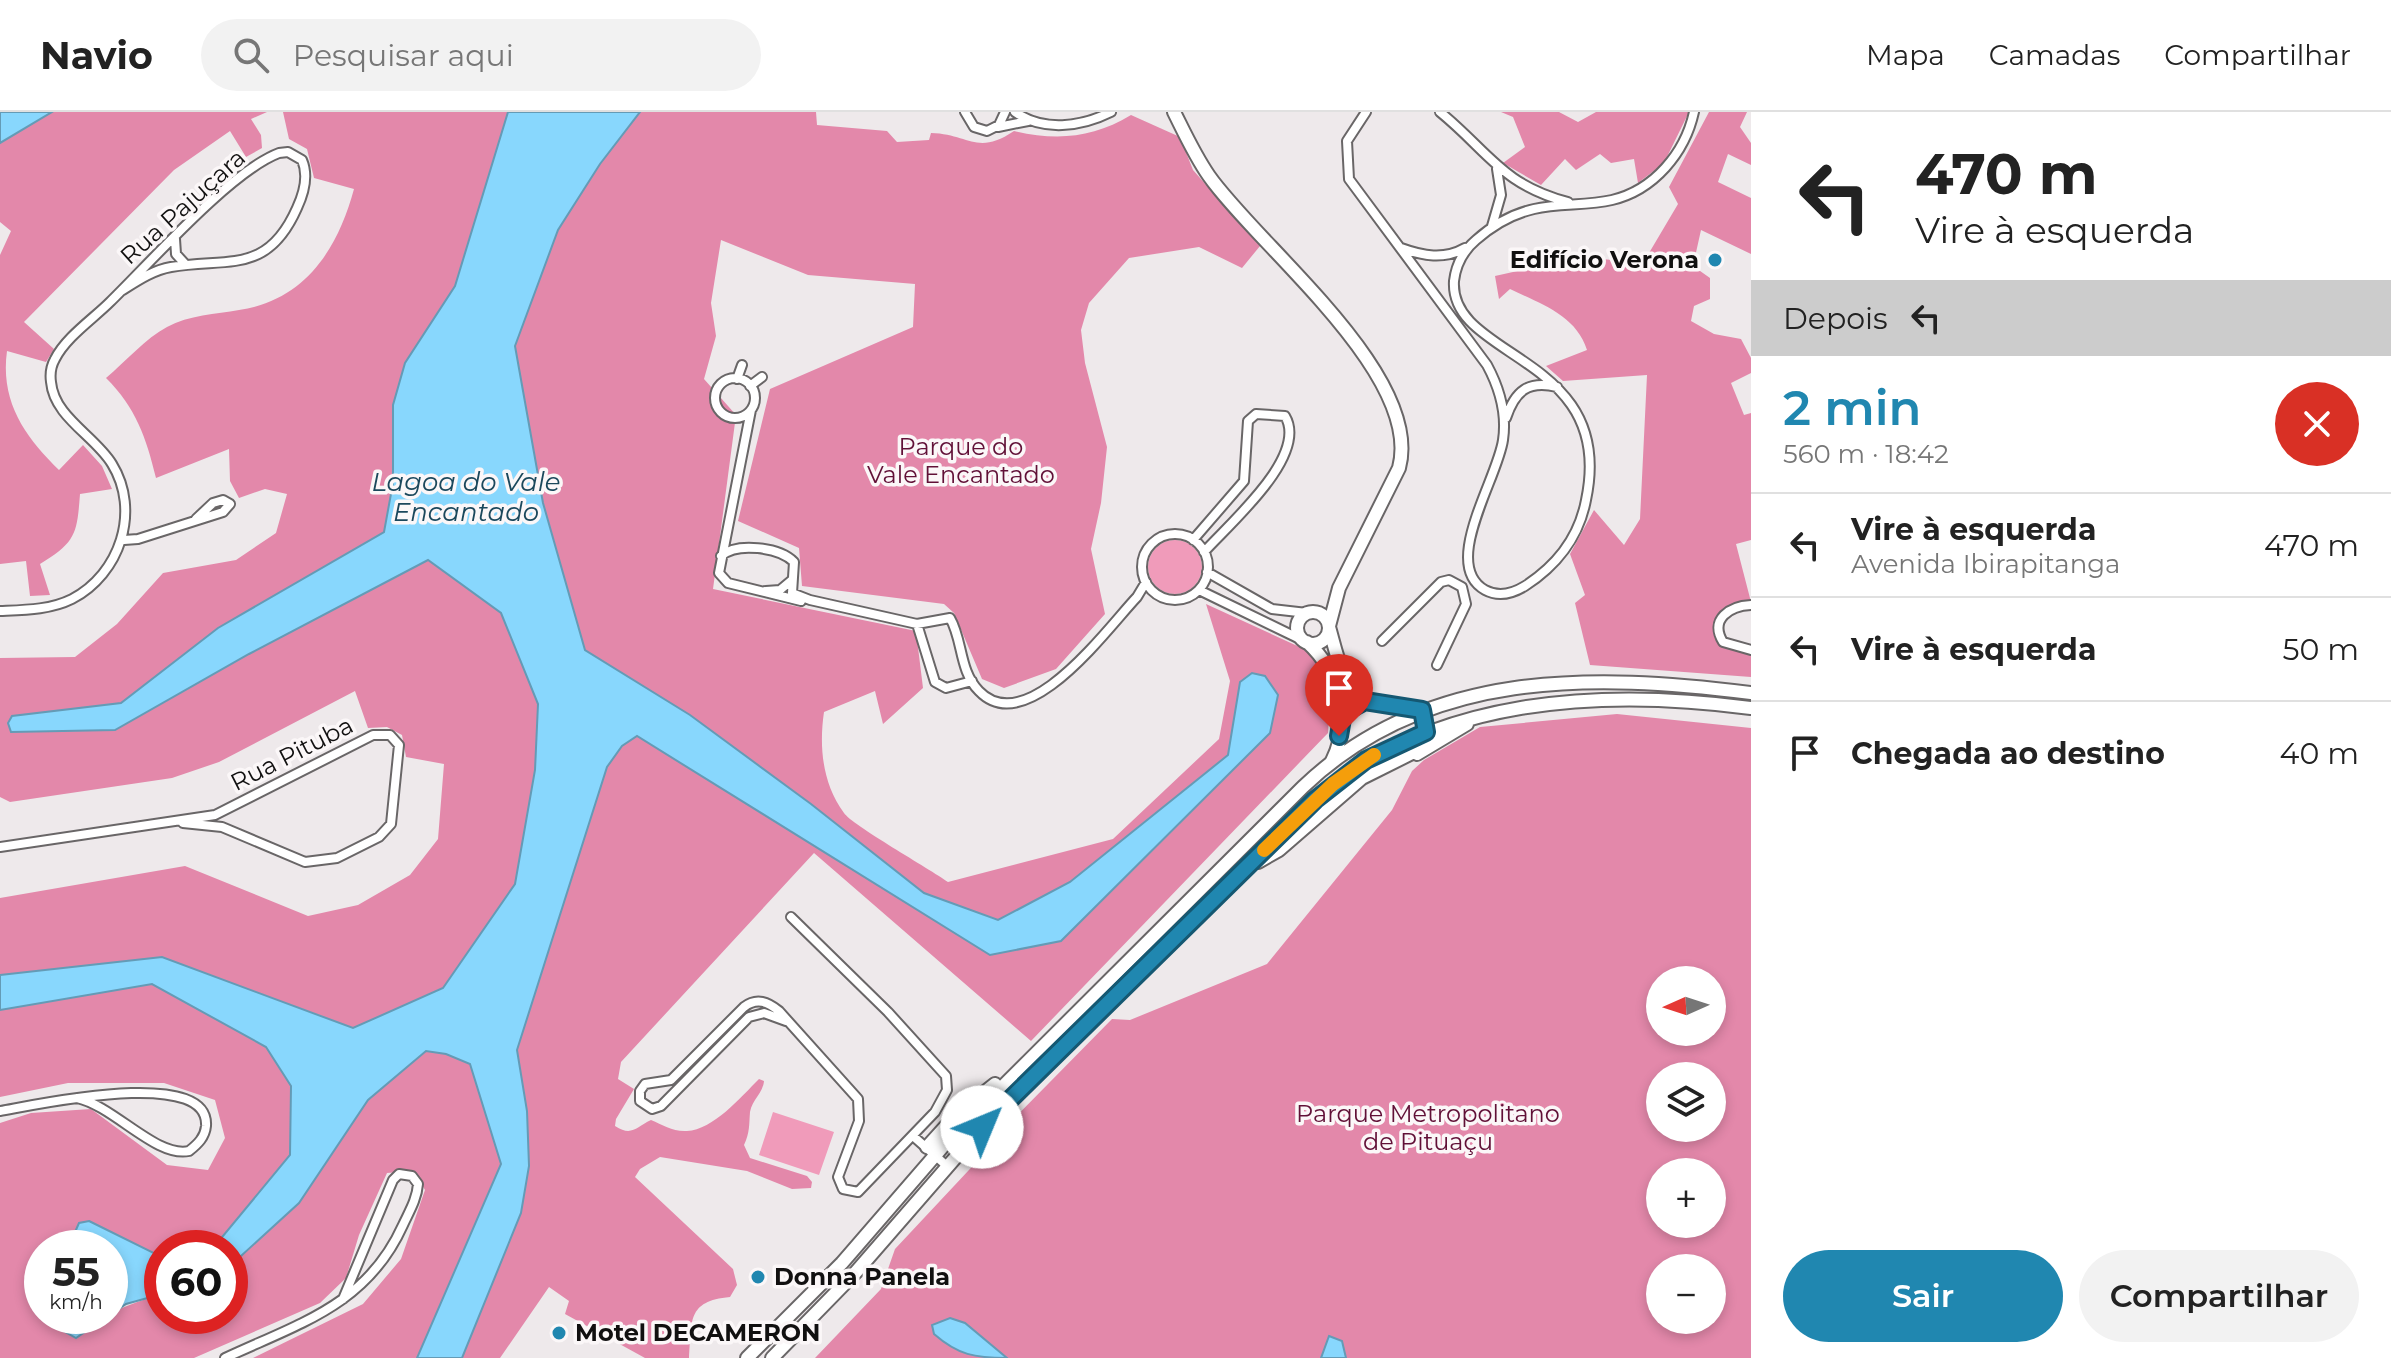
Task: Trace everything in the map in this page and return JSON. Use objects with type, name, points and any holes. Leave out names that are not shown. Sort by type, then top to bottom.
[{"type":"main road","points":[[1174,112],[1209,176],[1333,314],[1398,417],[1403,454],[1399,468],[1339,588],[1329,626],[1320,642],[1306,642]]},
{"type":"main road","points":[[1332,761],[1339,743],[1343,713],[1325,661],[1306,642],[1297,626],[1339,588]]},
{"type":"main road","points":[[1308,613],[1322,615],[1329,626],[1349,685],[1365,701],[1422,710]]},
{"type":"main road","points":[[747,1358],[842,1263],[931,1151],[1332,761],[1376,731],[1422,710],[1496,691],[1602,683],[1751,693]]},
{"type":"main road","points":[[772,1358],[856,1272],[947,1166],[1248,866],[1350,771],[1382,751],[1426,732],[1524,707],[1602,700],[1667,700],[1751,708]]},
{"type":"main road","points":[[1343,713],[1365,701]]},
{"type":"main road","points":[[1407,758],[1422,744],[1426,732],[1422,710]]},
{"type":"main road","points":[[1248,866],[1279,850],[1362,778],[1407,758],[1479,717]]},
{"type":"main road","points":[[931,1151],[937,1135],[963,1108],[1029,1058]]},
{"type":"street","points":[[965,112],[974,127],[994,129],[1029,121],[1065,125],[1111,112]]},
{"type":"street","points":[[994,129],[1003,120],[1005,112]]},
{"type":"street","points":[[1015,112],[1029,121]]},
{"type":"street","points":[[1366,112],[1347,141],[1349,179],[1487,365],[1500,390],[1505,423]]},
{"type":"street","points":[[1401,248],[1430,256],[1455,254],[1491,227],[1534,209],[1612,200],[1657,176],[1683,144],[1694,112]]},
{"type":"street","points":[[1444,114],[1497,168],[1537,193],[1574,203]]},
{"type":"street","name":"Rua Pajuçara","points":[[121,291],[157,271],[186,265],[233,264],[268,247],[288,226],[300,203],[306,176],[302,160],[288,152],[270,156],[232,183],[121,291],[60,351],[54,360],[51,381],[57,403],[105,453],[119,476],[125,505],[124,540]]},
{"type":"street","points":[[1491,227],[1501,195],[1497,168]]},
{"type":"street","points":[[175,239],[176,254],[186,265]]},
{"type":"street","points":[[1468,247],[1454,280],[1458,306],[1474,326],[1558,387],[1579,414],[1589,451],[1588,494],[1577,530],[1557,560],[1519,590],[1489,592],[1471,579],[1467,568],[1467,549],[1500,458],[1505,423],[1514,397],[1522,390],[1538,384],[1558,387]]},
{"type":"street","points":[[737,379],[742,365]]},
{"type":"street","points":[[750,386],[762,377]]},
{"type":"street","points":[[751,410],[733,418],[717,406],[719,387],[727,380],[737,379],[750,386],[754,396],[719,573],[723,581],[799,602],[810,600]]},
{"type":"street","points":[[1193,540],[1244,481],[1248,421],[1256,414],[1285,416],[1290,426],[1284,461],[1204,552]]},
{"type":"street","points":[[0,611],[40,609],[70,600],[97,580],[124,540],[138,539],[196,519]]},
{"type":"street","points":[[727,524],[733,540],[747,548]]},
{"type":"street","points":[[1137,597],[1182,599],[1199,590],[1207,572],[1204,552],[1193,540],[1171,534],[1154,542],[1143,558],[1146,582],[1162,598]]},
{"type":"street","points":[[721,556],[731,549],[747,548],[791,558],[794,568],[792,593],[810,600],[917,624],[950,618],[972,681],[979,691],[993,700],[1014,701],[1044,691],[1062,678],[1137,597],[1146,582]]},
{"type":"street","points":[[1207,572],[1272,609],[1308,613]]},
{"type":"street","points":[[1462,587],[1471,579]]},
{"type":"street","points":[[765,592],[780,590],[792,580]]},
{"type":"street","points":[[1382,641],[1441,582],[1449,580],[1462,587],[1466,604],[1437,665]]},
{"type":"street","points":[[1199,590],[1306,642]]},
{"type":"street","points":[[1751,605],[1727,611],[1721,616],[1718,630],[1723,642],[1751,650]]},
{"type":"street","points":[[917,624],[935,682],[946,688],[972,681]]},
{"type":"street","name":"Rua Pituba","points":[[0,847],[183,823],[226,811],[373,735],[390,735],[399,745],[393,816],[379,837],[327,861],[305,862],[229,829],[183,823]]},
{"type":"street","points":[[226,811],[229,829]]},
{"type":"street","points":[[786,1021],[764,1013],[749,1017],[661,1106],[652,1109],[640,1101],[640,1091],[645,1084],[671,1080],[750,1002],[767,1003],[786,1021],[852,1090],[861,1107],[859,1121],[838,1169],[843,1189],[851,1193],[863,1190],[925,1123],[947,1090],[942,1070],[791,917]]},
{"type":"street","points":[[0,1111],[77,1098],[126,1092],[186,1099],[203,1112],[206,1130],[189,1151],[171,1151],[103,1106],[77,1098]]},
{"type":"street","points":[[925,1123],[937,1135]]},
{"type":"street","points":[[913,1136],[947,1166]]},
{"type":"street","points":[[225,1358],[327,1310],[343,1299],[375,1274],[394,1246],[418,1190],[412,1176],[399,1174],[393,1180],[343,1299]]},
{"type":"shaded area","points":[[1175,540],[1194,548],[1202,567],[1194,586],[1175,594],[1156,586],[1148,567],[1156,548]]},
{"type":"shaded area","points":[[773,1112],[834,1132],[819,1175],[759,1155]]},
{"type":"green space","points":[[52,112],[267,112],[251,119],[261,135],[262,148],[246,157],[230,131],[174,170],[24,322],[54,349],[46,362],[7,351],[7,386],[11,402],[36,445],[59,470],[83,445],[102,466],[112,489],[80,494],[76,528],[68,543],[40,564],[50,595],[30,596],[26,561],[0,564],[0,255],[11,231],[0,222],[0,143]]},
{"type":"green space","points":[[283,112],[508,112],[455,286],[405,363],[393,405],[393,483],[384,532],[218,628],[121,703],[12,716],[115,730],[249,654],[428,560],[501,613],[538,704],[535,770],[515,884],[443,988],[354,1028],[162,957],[0,975],[0,898],[185,866],[308,916],[358,905],[410,875],[438,839],[444,764],[406,757],[402,735],[387,727],[368,728],[355,691],[219,762],[172,778],[10,802],[0,797],[0,658],[75,657],[117,624],[163,573],[236,560],[276,533],[287,494],[265,489],[239,498],[230,481],[229,449],[156,478],[138,424],[125,401],[106,378],[151,337],[175,323],[263,304],[283,295],[301,283],[328,251],[339,231],[354,189],[314,178],[307,149],[289,139]]},
{"type":"green space","name":"Parque do Vale Encantado","points":[[640,112],[816,112],[817,125],[887,131],[897,142],[929,140],[931,133],[981,143],[991,142],[1014,131],[1045,136],[1089,133],[1131,115],[1180,137],[1193,170],[1260,246],[1242,268],[1199,247],[1129,258],[1089,303],[1081,330],[1085,363],[1107,447],[1101,503],[1091,549],[1105,614],[1056,669],[1004,688],[982,679],[954,613],[944,604],[802,586],[799,548],[738,521],[770,389],[913,327],[915,284],[808,275],[721,240],[711,303],[716,336],[704,379],[736,415],[713,589],[916,631],[923,688],[883,724],[875,691],[824,712],[822,751],[827,777],[837,801],[850,819],[948,882],[1113,839],[1219,739],[1230,681],[1206,604],[1304,649],[1313,658],[1327,687],[1328,733],[1031,1041],[814,853],[621,1062],[618,1079],[634,1089],[615,1126],[630,1131],[651,1120],[677,1130],[697,1129],[726,1111],[759,1079],[764,1081],[751,1108],[744,1145],[750,1158],[807,1176],[812,1182],[811,1188],[792,1189],[747,1171],[660,1157],[640,1169],[635,1177],[733,1269],[737,1285],[730,1297],[705,1303],[694,1316],[689,1358],[645,1358],[565,1314],[569,1301],[549,1287],[500,1358],[462,1358],[527,1111],[517,1050],[607,767],[622,746],[637,736],[990,955],[1270,733],[1240,682],[1228,755],[1070,882],[998,920],[924,893],[811,804],[690,715],[585,650],[543,503],[515,346],[558,230],[600,164]]},
{"type":"green space","points":[[1501,112],[1559,112],[1578,122],[1596,112],[1689,112],[1664,163],[1638,183],[1634,159],[1611,163],[1600,154],[1576,170],[1565,159],[1541,185],[1503,163],[1525,147],[1513,117]]},
{"type":"green space","points":[[1709,112],[1747,112],[1740,127],[1751,143],[1751,165],[1728,154],[1718,182],[1751,198],[1751,254],[1701,230],[1693,266],[1710,278],[1710,299],[1694,306],[1691,321],[1714,334],[1741,339],[1751,358],[1751,373],[1731,383],[1744,415],[1751,413],[1751,540],[1736,544],[1751,602],[1718,619],[1714,630],[1722,647],[1751,654],[1751,677],[1590,665],[1575,603],[1585,595],[1570,554],[1594,510],[1624,545],[1640,519],[1647,375],[1563,381],[1546,366],[1587,350],[1582,338],[1566,319],[1534,300],[1510,289],[1499,299],[1495,276],[1522,270],[1520,256],[1560,250],[1631,262],[1649,253],[1678,204],[1669,187]]},
{"type":"green space","name":"Parque Metropolitano de Pituaçu","points":[[1617,714],[1751,728],[1751,1358],[815,1358],[881,1289],[895,1249],[983,1155],[986,1147],[1112,1019],[1130,1020],[1267,964],[1392,810],[1412,771],[1424,760],[1480,727]]},
{"type":"green space","points":[[152,984],[266,1047],[291,1086],[290,1155],[228,1230],[144,1230],[144,1248],[128,1240],[128,1230],[107,1230],[89,1221],[78,1230],[24,1230],[24,1334],[128,1334],[128,1305],[144,1300],[144,1334],[248,1334],[248,1250],[299,1203],[368,1100],[426,1051],[446,1054],[470,1064],[501,1163],[417,1358],[253,1358],[363,1304],[401,1259],[425,1190],[414,1171],[387,1173],[359,1235],[346,1278],[320,1303],[194,1358],[0,1358],[0,1123],[31,1113],[91,1109],[167,1165],[208,1170],[225,1138],[215,1100],[164,1083],[68,1083],[0,1097],[0,1010]]},
{"type":"water","points":[[0,112],[52,112],[0,143]]},
{"type":"water","name":"Lagoa do Vale Encantado","points":[[508,112],[640,112],[600,164],[558,230],[515,346],[543,503],[585,650],[690,715],[811,804],[924,893],[998,920],[1070,882],[1228,755],[1240,682],[1252,673],[1265,676],[1278,695],[1270,733],[1061,941],[990,955],[637,736],[622,746],[607,767],[517,1050],[527,1111],[529,1166],[521,1213],[462,1358],[417,1358],[501,1164],[470,1064],[446,1054],[426,1051],[368,1100],[299,1203],[248,1250],[248,1230],[228,1230],[290,1155],[291,1086],[266,1047],[152,984],[0,1010],[0,975],[162,957],[353,1028],[443,988],[515,884],[535,770],[538,704],[501,613],[428,560],[249,654],[115,730],[11,732],[8,723],[12,716],[121,703],[218,628],[384,532],[393,483],[393,405],[405,363],[455,286]]},
{"type":"water","points":[[89,1221],[107,1230],[76,1230],[79,1223]]},
{"type":"water","points":[[128,1240],[144,1248],[144,1299],[128,1303]]},
{"type":"water","points":[[950,1318],[965,1323],[1007,1358],[968,1354],[951,1347],[934,1334],[932,1325]]},
{"type":"water","points":[[1329,1336],[1342,1341],[1346,1358],[1321,1358]]},
{"type":"slow traffic","points":[[1264,850],[1333,784],[1374,755]]},
{"type":"place","name":"Edifício Verona","points":[[1715,260]]},
{"type":"place","name":"Donna Panela","points":[[758,1277]]},
{"type":"place","name":"Motel DECAMERON","points":[[559,1333]]},
{"type":"route","points":[[982,1127],[1315,800],[1366,760],[1426,732],[1425,722],[1422,710],[1365,701],[1343,713],[1339,736]]}]
